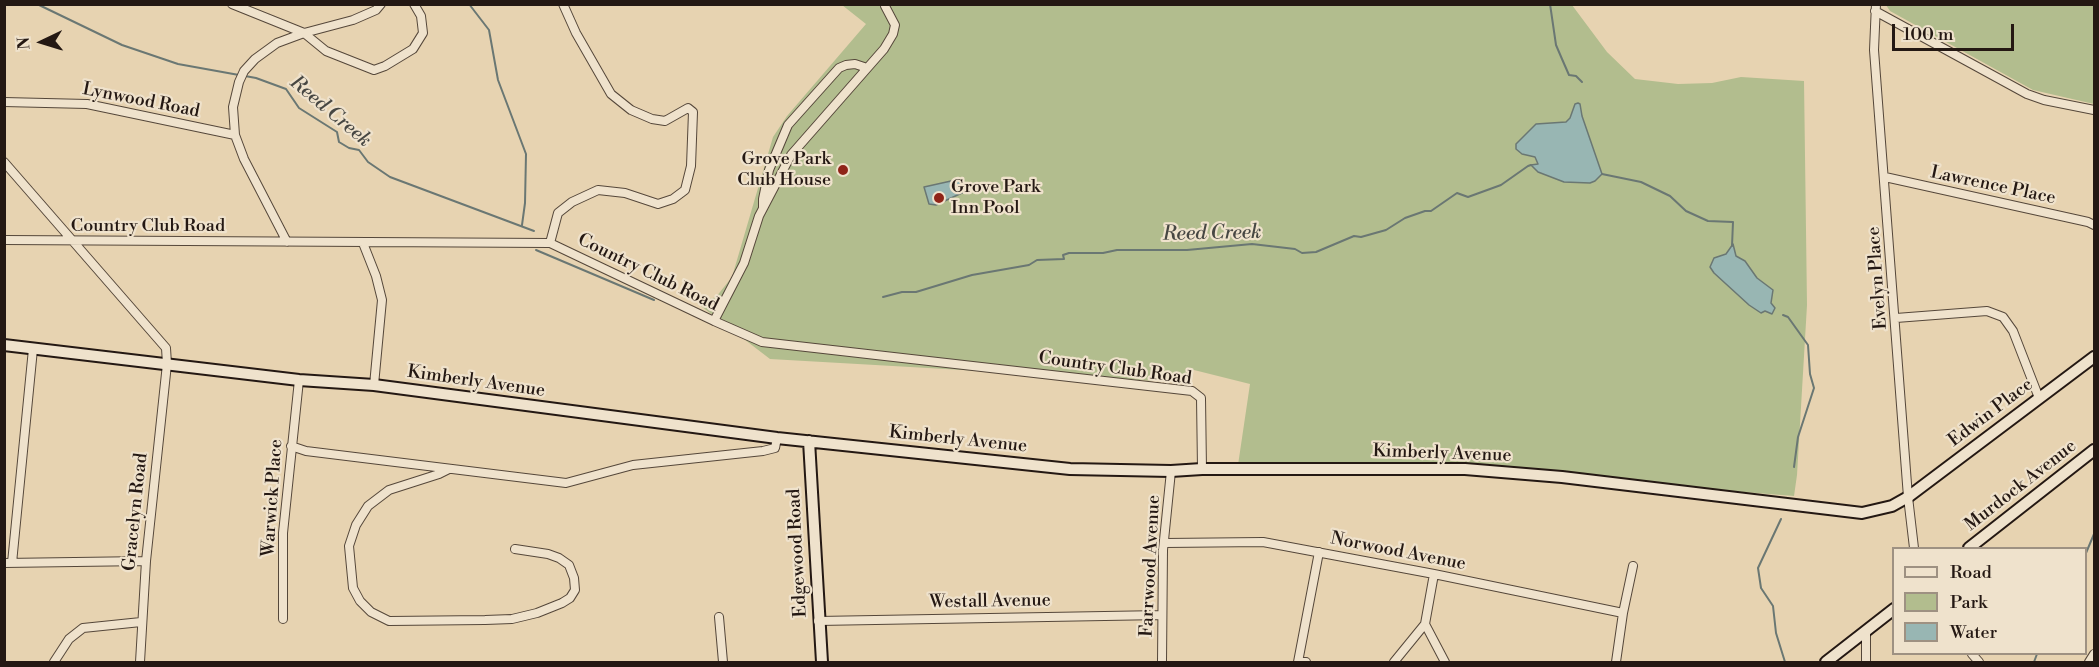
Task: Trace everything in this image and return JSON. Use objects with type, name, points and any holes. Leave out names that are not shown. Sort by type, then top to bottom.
[{"type":"street","points":[[232,4],[304,33],[326,51],[374,70],[413,49],[423,33],[421,16],[414,4]]},
{"type":"street","points":[[286,242],[244,159],[235,135],[234,107],[239,82],[244,71],[255,59],[277,43],[353,20],[376,10],[381,4]]},
{"type":"street","points":[[550,243],[558,213],[572,202],[598,190],[625,193],[658,204],[673,199],[685,190],[692,166],[693,112],[688,108],[665,121],[652,119],[631,110],[611,94],[562,4]]},
{"type":"street","points":[[714,321],[744,263],[759,216],[791,155],[884,49],[893,34],[895,25],[885,6]]},
{"type":"street","points":[[1876,8],[2027,94],[2044,100],[2094,110]]},
{"type":"street","name":"Evelyn Place","points":[[1876,8],[1874,50],[1914,547]]},
{"type":"street","points":[[763,208],[769,170],[788,125],[839,68],[855,64],[867,68]]},
{"type":"street","name":"Lynwood Road","points":[[4,102],[87,104],[235,135]]},
{"type":"street","points":[[4,162],[166,348],[167,364]]},
{"type":"street","name":"Lawrence Place","points":[[1885,177],[2094,225]]},
{"type":"street","name":"Country Club Road","points":[[4,240],[550,243],[762,342],[1191,391],[1201,398],[1202,469]]},
{"type":"street","points":[[363,243],[376,276],[382,300],[374,385]]},
{"type":"street","points":[[1896,318],[1987,311],[2002,317],[2013,331],[2039,398]]},
{"type":"street","name":"Kimberly Avenue","points":[[4,345],[299,380],[374,385],[777,438],[1070,469],[1170,471],[1466,469],[1562,477],[1862,513],[1892,506],[1908,497]]},
{"type":"street","points":[[33,349],[8,563],[146,561]]},
{"type":"street","name":"Edwin Place","points":[[1908,497],[2094,357]]},
{"type":"street","name":"Gracelyn Road","points":[[140,663],[146,561],[167,364]]},
{"type":"street","name":"Warwick Place","points":[[283,619],[283,533],[299,380]]},
{"type":"street","points":[[291,446],[306,451],[566,483],[633,465],[763,451],[775,448],[777,438]]},
{"type":"street","name":"Edgewood Road","points":[[809,441],[822,663]]},
{"type":"street","name":"Murdock Avenue","points":[[1972,547],[2094,450]]},
{"type":"street","points":[[449,469],[389,490],[368,506],[356,525],[349,546],[353,588],[360,601],[371,612],[389,621],[485,620],[512,619],[537,613],[570,598],[575,590],[569,564],[548,554],[515,549]]},
{"type":"street","name":"Farrwood Avenue","points":[[1162,663],[1161,615],[1170,471]]},
{"type":"street","name":"Norwood Avenue","points":[[1165,543],[1263,543],[1434,574],[1623,613]]},
{"type":"street","points":[[1306,663],[1298,662],[1319,552]]},
{"type":"street","points":[[1616,663],[1633,566]]},
{"type":"street","points":[[1394,663],[1425,624],[1434,574]]},
{"type":"street","points":[[1826,663],[1892,610]]},
{"type":"street","name":"Westall Avenue","points":[[818,621],[1161,615]]},
{"type":"street","points":[[719,616],[723,663]]},
{"type":"street","points":[[54,663],[69,639],[83,628],[141,622]]},
{"type":"street","points":[[1425,624],[1445,663]]},
{"type":"street","points":[[1866,631],[1866,663]]},
{"type":"street","points":[[2089,663],[2094,654]]},
{"type":"green space","points":[[842,5],[1572,5],[1607,52],[1635,79],[1678,84],[1712,83],[1741,77],[1804,81],[1807,305],[1794,496],[1453,463],[1238,465],[1250,384],[1190,369],[1191,383],[770,359],[697,303],[716,297],[732,277],[773,137],[787,116],[866,24]]},
{"type":"green space","points":[[1886,5],[2094,5],[2094,104],[2033,90],[1890,11]]},
{"type":"water","points":[[1578,103],[1602,174],[1590,183],[1564,182],[1538,172],[1531,165],[1538,164],[1535,157],[1522,154],[1516,149],[1516,144],[1536,124],[1566,122],[1575,104]]},
{"type":"water","name":"Grove Park Inn Pool","points":[[960,179],[964,192],[936,205],[929,204],[924,187]]},
{"type":"water","points":[[1733,244],[1736,256],[1745,261],[1757,278],[1773,290],[1771,303],[1775,308],[1772,314],[1765,311],[1761,313],[1749,305],[1710,267],[1714,258],[1726,254]]},
{"type":"waterway","name":"Reed Creek","points":[[37,4],[122,45],[178,64],[239,75]]},
{"type":"waterway","points":[[469,4],[489,30],[498,80],[526,154],[522,225]]},
{"type":"waterway","points":[[1550,4],[1556,45],[1569,75],[1576,76],[1582,82]]},
{"type":"waterway","name":"Reed Creek","points":[[245,76],[286,89],[299,108],[337,132],[339,142],[349,148],[359,150],[368,162],[390,177],[534,231]]},
{"type":"waterway","name":"Reed Creek","points":[[883,297],[902,292],[916,292],[972,275],[1029,265],[1037,260],[1064,259],[1063,255],[1069,253],[1187,250],[1252,244],[1295,249],[1302,253],[1316,252],[1354,236],[1361,237],[1386,230],[1405,218],[1431,211],[1457,193],[1468,197],[1501,185],[1531,165]]},
{"type":"waterway","name":"Reed Creek","points":[[1602,174],[1641,182],[1670,196],[1686,211],[1708,221],[1733,222],[1732,246]]},
{"type":"waterway","name":"Reed Creek","points":[[536,250],[654,300]]},
{"type":"waterway","name":"Reed Creek","points":[[1783,315],[1788,317],[1808,345],[1810,374],[1814,388],[1798,437],[1794,467]]},
{"type":"waterway","name":"Reed Creek","points":[[1781,519],[1758,568],[1761,588],[1773,606],[1776,633],[1785,662]]},
{"type":"waterway","points":[[2087,551],[2094,534]]},
{"type":"waterway","points":[[2034,662],[2037,655]]},
{"type":"place","name":"Grove Park Club House","points":[[843,170]]},
{"type":"place","name":"Grove Park Inn Pool","points":[[939,198]]}]
